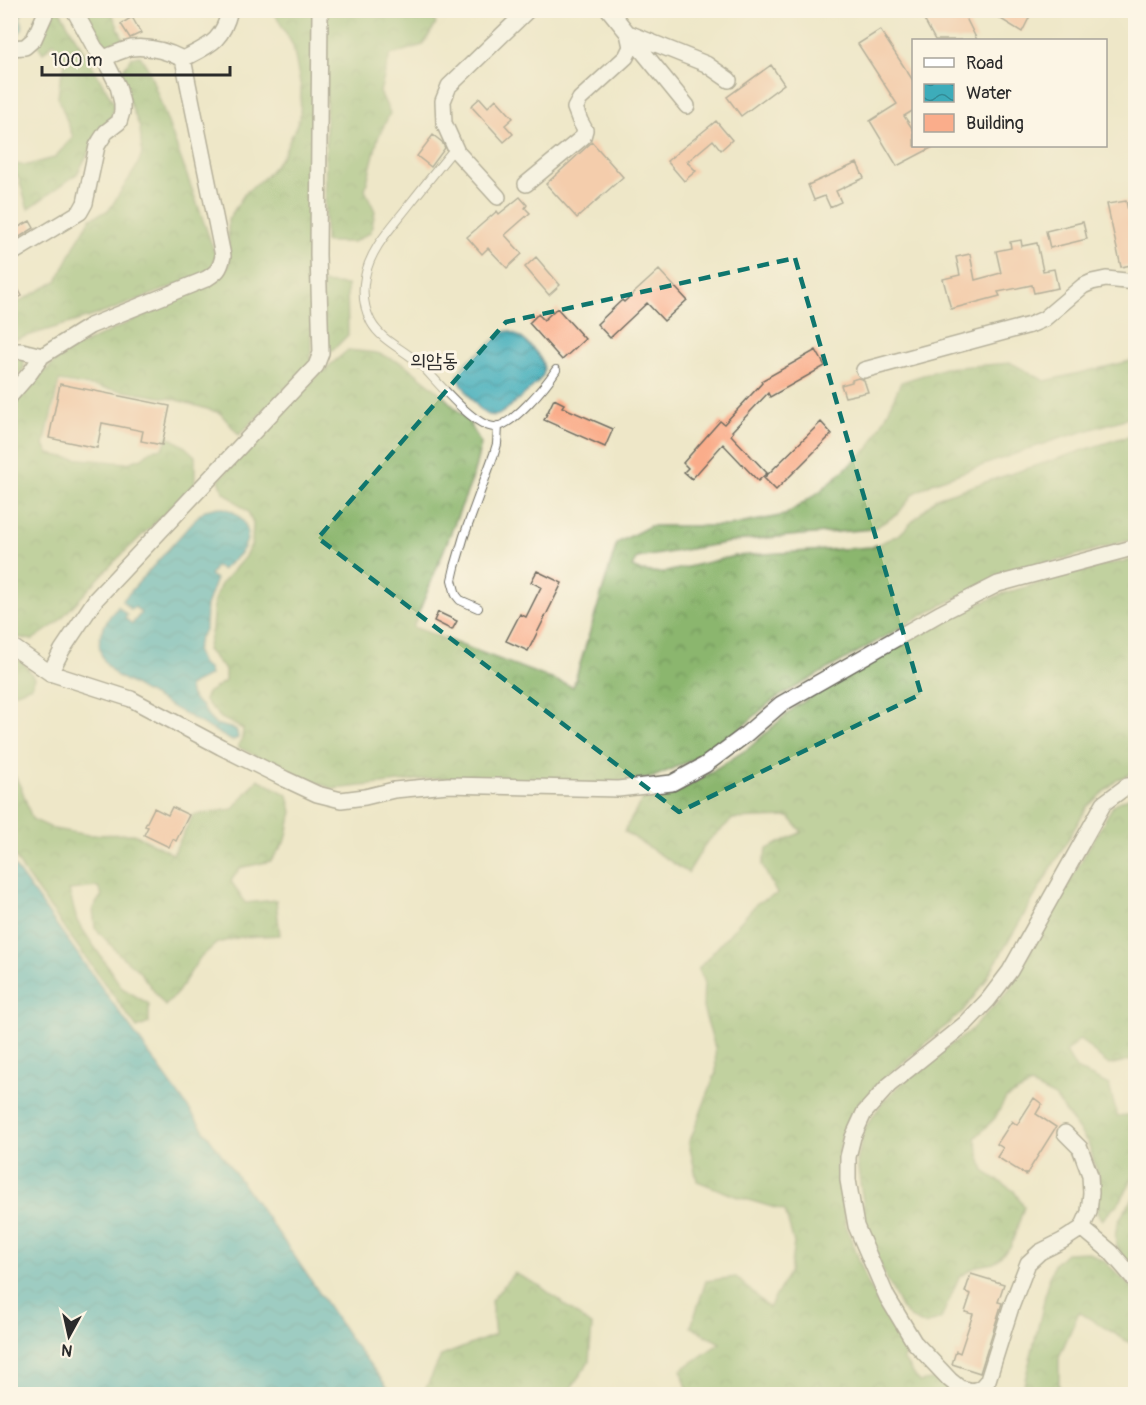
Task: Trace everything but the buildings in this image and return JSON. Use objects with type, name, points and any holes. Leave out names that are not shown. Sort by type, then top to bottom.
[{"type":"street","points":[[10,48],[25,47],[34,39],[47,10]]},
{"type":"street","points":[[14,252],[80,213],[97,146],[106,132],[119,122],[122,112],[123,103],[118,86],[75,10]]},
{"type":"street","points":[[183,59],[218,39],[226,25],[230,10]]},
{"type":"street","points":[[50,673],[62,650],[96,599],[316,366],[321,353],[318,255],[320,10]]},
{"type":"street","points":[[498,197],[457,152],[444,123],[443,101],[449,86],[528,10]]},
{"type":"street","points":[[609,10],[687,106]]},
{"type":"street","points":[[628,33],[706,64],[729,80]]},
{"type":"street","points":[[526,184],[583,137],[585,130],[575,108],[580,99],[626,57],[631,47],[628,33]]},
{"type":"street","points":[[10,396],[42,356],[90,326],[206,279],[217,272],[221,265],[223,256],[221,245],[183,59],[172,53],[158,50],[130,48],[104,58]]},
{"type":"street","points":[[864,370],[1030,325],[1044,319],[1083,286],[1092,282],[1106,279],[1136,282]]},
{"type":"street","points":[[10,351],[22,351],[42,356]]},
{"type":"street","points":[[10,645],[50,673],[131,699],[285,779],[317,794],[341,800],[394,790],[448,785],[618,789],[672,783],[744,736],[781,704],[939,614],[999,584],[1136,547]]},
{"type":"street","points":[[1065,1133],[1080,1148],[1090,1175],[1089,1212],[1082,1228],[1040,1252],[1028,1263],[1011,1306],[988,1380],[981,1388],[972,1391],[960,1388],[914,1342],[887,1296],[856,1226],[848,1180],[848,1156],[853,1137],[864,1113],[888,1085],[966,1023],[988,1000],[1010,971],[1104,803],[1127,786],[1136,785]]},
{"type":"street","points":[[1082,1228],[1111,1252],[1136,1281]]},
{"type":"lane","points":[[455,148],[388,232],[368,264],[364,279],[364,295],[370,321],[377,331],[422,366],[443,390],[481,423],[492,427],[514,416],[533,399],[556,370]]},
{"type":"lane","points":[[478,608],[460,600],[456,595],[452,580],[464,536],[494,454],[498,426]]},
{"type":"highlighted area","points":[[795,258],[921,694],[679,812],[318,538],[506,322]]},
{"type":"green space","points":[[53,11],[60,11],[114,103],[112,117],[77,174],[28,209],[18,176],[11,177],[10,164],[28,165],[54,158],[73,137],[58,97],[65,64],[54,42],[43,53],[37,44]]},
{"type":"green space","points":[[81,11],[111,11],[124,41],[119,49],[102,48]]},
{"type":"green space","points":[[272,11],[316,11],[311,207],[311,363],[239,435],[220,413],[174,399],[59,381],[44,445],[49,454],[127,463],[142,458],[152,450],[163,448],[168,436],[195,456],[195,485],[114,562],[57,623],[32,640],[16,637],[11,632],[11,412],[20,395],[64,353],[219,280],[229,265],[228,220],[245,193],[266,176],[283,155],[300,117],[301,88],[293,46]]},
{"type":"green space","points":[[327,11],[430,11],[436,24],[423,45],[390,55],[380,92],[390,113],[378,138],[365,190],[375,211],[371,232],[354,242],[325,242]]},
{"type":"green space","points":[[140,56],[149,70],[216,256],[212,268],[203,275],[106,312],[11,341],[11,306],[57,281],[91,218],[109,210],[136,168],[142,154],[140,128],[124,88],[122,71],[132,57]]},
{"type":"green space","points":[[322,283],[347,285],[348,335],[330,353],[325,349]]},
{"type":"green space","points":[[348,350],[377,353],[404,364],[439,392],[469,422],[481,444],[472,480],[413,627],[573,687],[617,543],[650,526],[729,526],[785,515],[819,492],[869,448],[901,382],[945,368],[1011,363],[1045,381],[1135,360],[1135,416],[1052,441],[932,483],[913,494],[898,514],[873,529],[743,540],[637,558],[632,567],[641,571],[662,573],[735,556],[872,547],[900,534],[936,498],[1121,438],[1135,436],[1135,542],[1125,541],[995,579],[934,609],[773,700],[733,735],[692,760],[651,778],[603,783],[436,778],[334,789],[285,771],[238,747],[243,729],[221,718],[204,700],[207,693],[225,681],[225,670],[207,650],[212,629],[214,600],[221,584],[244,558],[252,543],[253,523],[248,512],[223,491],[219,480],[303,388]]},
{"type":"green space","points":[[11,357],[24,359],[24,369],[11,386]]},
{"type":"green space","points":[[1131,560],[1135,562],[1135,772],[1117,780],[1087,807],[984,983],[963,1011],[878,1084],[851,1116],[842,1134],[836,1168],[846,1225],[868,1284],[909,1351],[903,1359],[919,1382],[936,1379],[956,1394],[689,1394],[681,1370],[720,1343],[691,1327],[706,1281],[736,1277],[769,1308],[790,1271],[794,1243],[785,1211],[735,1196],[697,1181],[689,1143],[716,1072],[715,1048],[703,1008],[704,980],[698,969],[757,903],[777,894],[762,865],[767,849],[802,832],[789,817],[733,819],[706,843],[688,873],[624,831],[644,797],[682,790],[749,748],[796,706],[944,619],[1002,594],[1097,566]]},
{"type":"green space","points":[[10,655],[25,664],[34,678],[32,686],[11,692]]},
{"type":"green space","points":[[11,770],[21,787],[32,819],[54,829],[89,835],[134,834],[173,854],[193,815],[233,809],[258,779],[288,795],[292,812],[286,840],[271,861],[240,868],[231,881],[245,903],[276,900],[280,935],[241,937],[217,943],[199,959],[178,992],[165,1006],[139,971],[121,956],[95,928],[93,908],[102,895],[98,887],[69,890],[77,921],[122,988],[149,1004],[149,1023],[137,1028],[26,875],[11,850]]},
{"type":"green space","points":[[1135,795],[1135,1059],[1109,1065],[1080,1039],[1066,1052],[1076,1069],[1109,1085],[1117,1116],[1135,1114],[1135,1174],[1121,1200],[1102,1220],[1097,1213],[1099,1178],[1088,1143],[1055,1097],[1031,1085],[1006,1098],[995,1118],[975,1138],[984,1171],[1014,1191],[1024,1207],[1011,1246],[994,1263],[977,1266],[959,1277],[941,1319],[925,1325],[912,1319],[902,1309],[868,1235],[857,1162],[864,1129],[885,1099],[931,1058],[967,1034],[1009,990],[1114,804]]},
{"type":"green space","points":[[1135,1196],[1135,1273],[1121,1256],[1115,1237],[1118,1223]]},
{"type":"green space","points":[[1088,1252],[1104,1261],[1135,1290],[1135,1337],[1130,1343],[1079,1312],[1059,1357],[1059,1394],[1026,1394],[1024,1384],[1054,1264],[1066,1253]]},
{"type":"green space","points":[[514,1273],[540,1286],[592,1326],[589,1362],[567,1394],[423,1394],[441,1356],[495,1335],[491,1301]]},
{"type":"water","points":[[10,11],[23,11],[20,18],[23,25],[22,30],[15,35],[11,35]]},
{"type":"water","points":[[509,331],[521,338],[538,355],[544,369],[543,375],[508,408],[498,415],[489,415],[475,403],[457,376],[465,363],[504,332]]},
{"type":"water","points":[[219,507],[239,516],[246,528],[246,542],[241,552],[233,560],[222,570],[216,566],[210,575],[216,579],[206,606],[205,630],[196,650],[210,675],[189,686],[194,700],[202,706],[215,724],[237,731],[238,738],[232,741],[117,676],[108,667],[100,650],[101,632],[118,606],[127,615],[125,618],[132,624],[141,613],[135,607],[131,610],[122,601],[199,515],[205,510]]},
{"type":"water","points":[[10,860],[291,1251],[351,1340],[393,1394],[11,1394]]},
{"type":"district","name":"의암동","points":[[434,360]]}]
